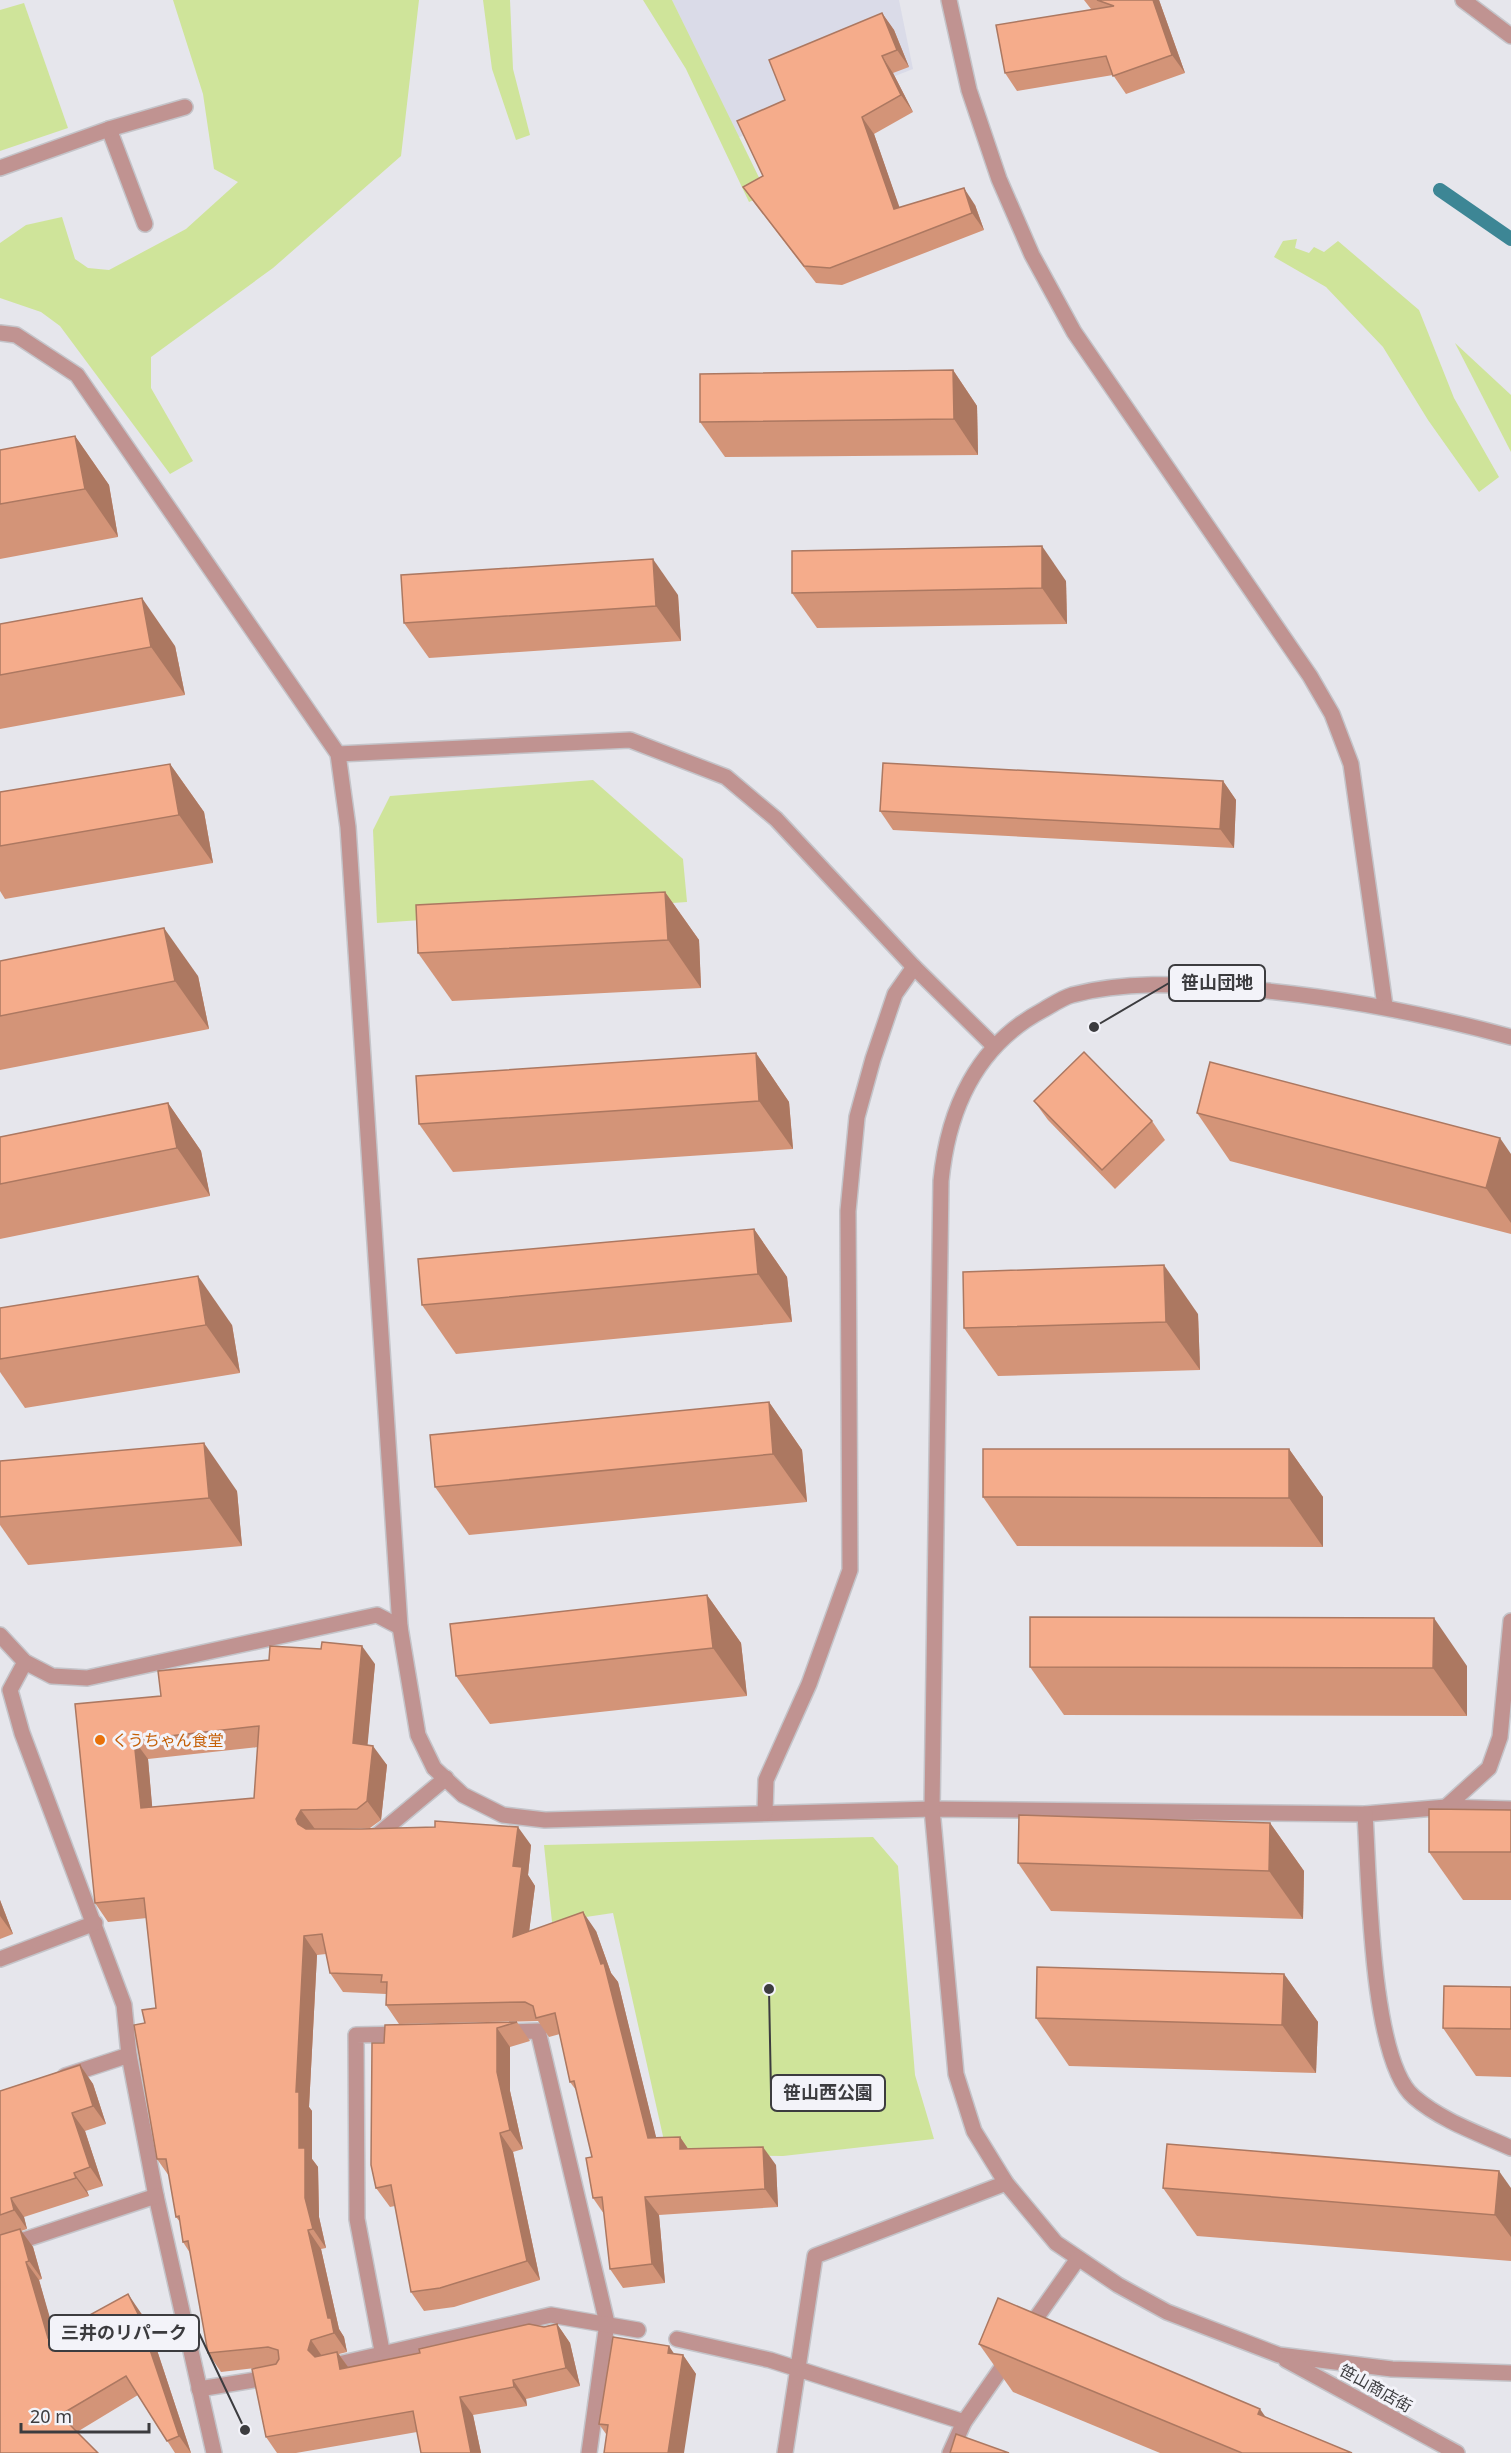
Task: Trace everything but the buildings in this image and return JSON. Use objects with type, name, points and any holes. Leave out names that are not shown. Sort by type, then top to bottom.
[{"type":"street","points":[[949,0],[969,90],[1001,183],[1042,274],[1074,332],[1310,676],[1332,714],[1351,764],[1384,1006]]},
{"type":"street","points":[[1463,0],[1511,36]]},
{"type":"street","points":[[0,168],[109,129],[185,107]]},
{"type":"street","points":[[109,129],[145,224]]},
{"type":"street","points":[[0,333],[16,335],[77,375],[338,754],[348,827],[400,1627],[418,1735],[434,1768],[463,1795],[503,1815],[545,1820],[932,1809],[1365,1814],[1446,1807],[1511,1809]]},
{"type":"street","points":[[338,754],[630,740],[726,777],[776,819],[914,967],[994,1047]]},
{"type":"street","points":[[765,1812],[766,1780],[809,1684],[850,1569],[848,1210],[857,1117],[873,1059],[895,994],[914,967]]},
{"type":"street","points":[[1511,1037],[1384,1006],[1305,994],[1251,989],[1133,985],[1070,996],[1026,1019],[994,1047],[963,1093],[950,1124],[941,1181],[932,1809],[956,2074],[974,2131],[1006,2183],[1056,2244],[1077,2260],[1167,2312],[1279,2355],[1392,2368],[1511,2373]]},
{"type":"street","points":[[0,1635],[25,1662],[52,1676],[87,1678],[377,1615],[400,1627]]},
{"type":"street","points":[[1446,1807],[1490,1768],[1500,1737],[1511,1621]]},
{"type":"street","points":[[25,1662],[10,1690],[21,1733],[124,2004],[129,2055],[156,2196],[214,2453]]},
{"type":"street","points":[[352,1838],[374,1838],[446,1778]]},
{"type":"street","points":[[1365,1814],[1380,2013],[1395,2070],[1412,2096],[1442,2117],[1511,2148]]},
{"type":"street","points":[[0,1959],[95,1923]]},
{"type":"street","points":[[492,2032],[538,2031],[607,2323],[589,2453]]},
{"type":"street","points":[[383,2356],[357,2218],[356,2035],[424,2034]]},
{"type":"street","points":[[54,2080],[129,2055]]},
{"type":"street","points":[[785,2453],[815,2256],[1006,2183]]},
{"type":"street","points":[[0,2248],[156,2196]]},
{"type":"street","points":[[950,2453],[964,2422],[1077,2260]]},
{"type":"street","points":[[330,2366],[383,2356],[551,2315],[638,2330]]},
{"type":"street","points":[[677,2339],[798,2369],[964,2422]]},
{"type":"street","name":"笹山商店街","points":[[1279,2355],[1457,2453]]},
{"type":"street","points":[[199,2389],[284,2375]]},
{"type":"shaded area","points":[[672,0],[899,0],[913,69],[737,138]]},
{"type":"green space","points":[[173,0],[419,0],[401,156],[273,268],[151,357],[151,388],[193,461],[170,474],[60,326],[41,312],[0,298],[0,243],[26,225],[62,217],[75,259],[88,268],[109,270],[186,229],[238,182],[214,169],[203,94]]},
{"type":"green space","points":[[483,0],[510,0],[513,69],[530,135],[516,140],[492,69]]},
{"type":"green space","points":[[643,0],[672,0],[767,194],[749,202],[686,69]]},
{"type":"green space","points":[[24,3],[68,128],[0,151],[0,10]]},
{"type":"green space","points":[[1297,239],[1295,248],[1309,253],[1314,247],[1324,252],[1338,241],[1419,310],[1454,398],[1499,477],[1479,492],[1428,420],[1383,347],[1326,287],[1274,257],[1283,241]]},
{"type":"green space","points":[[1455,343],[1511,395],[1511,452]]},
{"type":"green space","points":[[593,780],[683,859],[687,902],[377,923],[373,830],[390,796]]},
{"type":"green space","points":[[873,1837],[898,1866],[915,2075],[934,2139],[783,2156],[667,2154],[613,1913],[552,1922],[544,1845]]},
{"type":"waterway","points":[[1440,190],[1511,239]]},
{"type":"place","name":"笹山団地","points":[[1094,1027]]},
{"type":"place","name":"くうちゃん食堂","points":[[100,1740]]},
{"type":"place","name":"笹山西公園","points":[[769,1989]]},
{"type":"place","name":"三井のリパーク","points":[[245,2430]]}]
